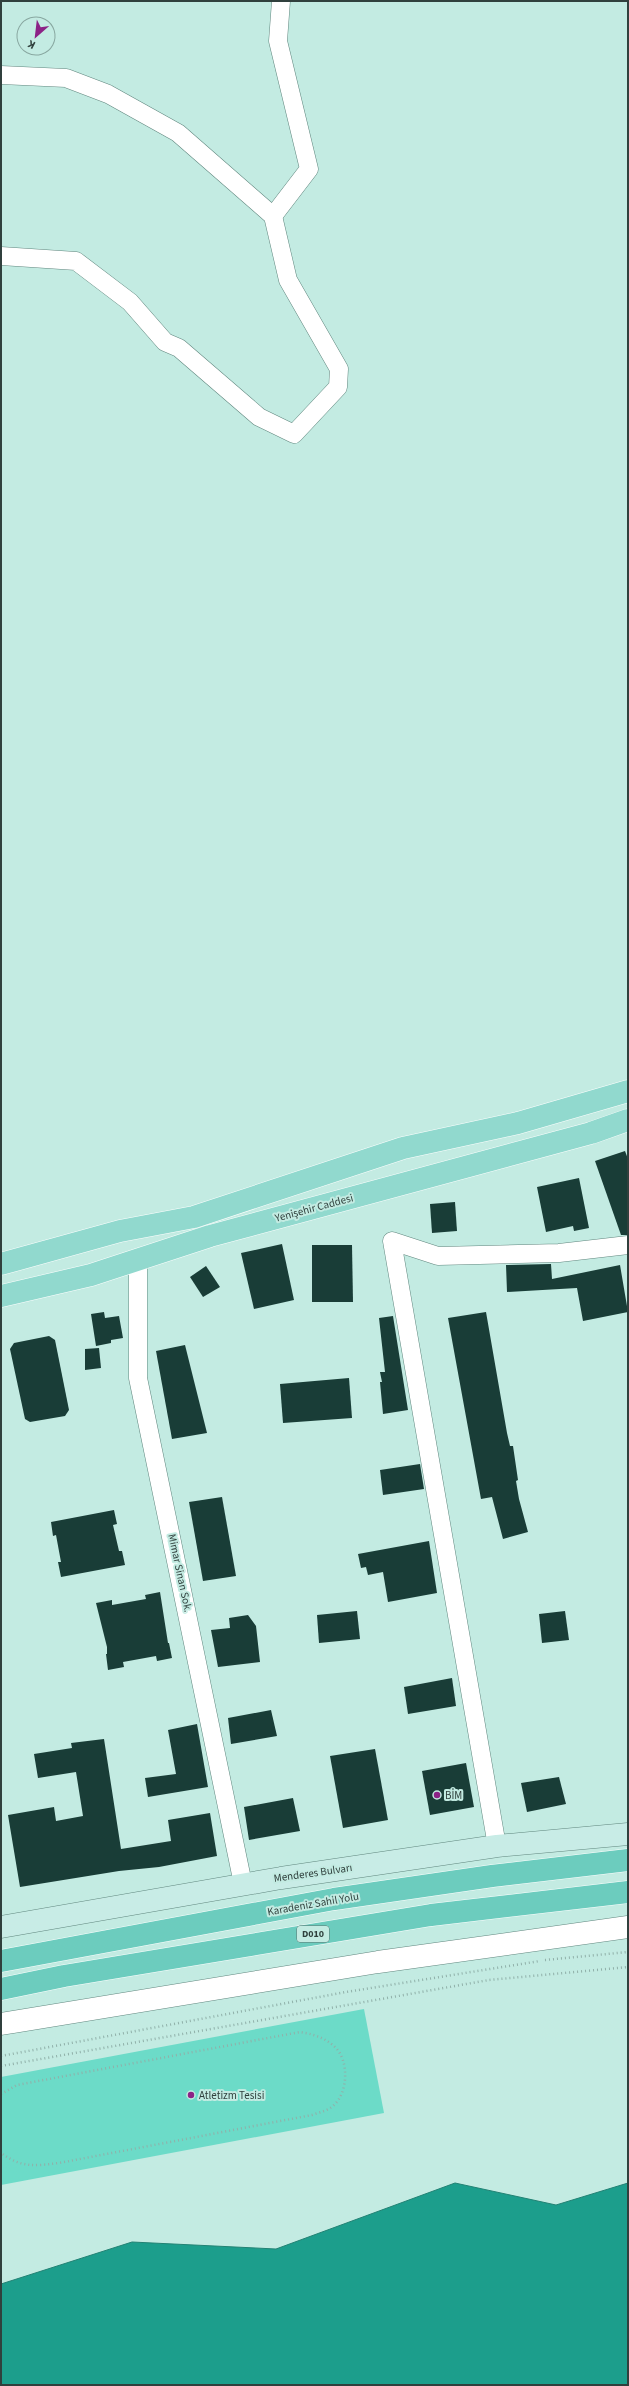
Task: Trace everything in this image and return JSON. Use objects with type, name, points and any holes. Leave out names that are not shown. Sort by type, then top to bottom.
[{"type":"highway","name":"Karadeniz Sahil Yolu","points":[[1,1961],[334,1899],[492,1876],[628,1860]]},
{"type":"highway","name":"D010","points":[[1,1989],[64,1976],[416,1917],[628,1892]]},
{"type":"main road","points":[[1,1264],[120,1231],[194,1217],[404,1148],[518,1123],[628,1091]]},
{"type":"main road","name":"Yenişehir Caddesi","points":[[1,1296],[91,1275],[210,1236],[591,1133],[628,1120]]},
{"type":"main road","name":"Menderes Bulvarı","points":[[1,1927],[243,1884],[497,1846],[628,1834]]},
{"type":"street","points":[[273,216],[309,169],[278,41],[281,1]]},
{"type":"street","points":[[1,75],[66,78],[108,94],[178,134],[273,216],[288,280],[339,368],[338,387],[294,434],[259,417],[179,348],[165,342],[130,302],[76,261],[1,256]]},
{"type":"street","points":[[497,1846],[392,1241],[438,1256],[560,1252],[628,1245]]},
{"type":"street","name":"Mimar Sinan Sok.","points":[[138,1260],[138,1378],[243,1884]]},
{"type":"street","points":[[1,2024],[378,1962],[628,1927]]},
{"type":"path","points":[[1,2056],[346,1992],[544,1960],[628,1952]]},
{"type":"path","points":[[1,2066],[489,1980],[628,1967]]},
{"type":"path","points":[[1,2094],[17,2085],[300,2032],[314,2034],[336,2048],[345,2068],[341,2093],[335,2104],[325,2111],[312,2115],[58,2163],[33,2166],[15,2163],[1,2153]]},
{"type":"shaded area","name":"Atletizm Tesisi","points":[[364,2009],[384,2113],[1,2185],[1,2077]]},
{"type":"shaded area","points":[[455,2183],[556,2205],[628,2183],[628,2385],[1,2385],[1,2284],[132,2242],[276,2249]]},
{"type":"building","points":[[625,1151],[628,1159],[628,1235],[621,1235],[595,1161]]},
{"type":"building","points":[[579,1178],[589,1228],[574,1231],[573,1226],[546,1232],[537,1187]]},
{"type":"building","points":[[455,1202],[457,1231],[432,1233],[430,1204]]},
{"type":"building","points":[[282,1244],[294,1300],[254,1309],[241,1253]]},
{"type":"building","points":[[312,1245],[352,1245],[353,1302],[312,1302]]},
{"type":"building","points":[[551,1264],[552,1279],[620,1265],[628,1312],[583,1321],[577,1288],[507,1292],[506,1265]]},
{"type":"building","points":[[206,1266],[220,1287],[203,1297],[190,1277]]},
{"type":"building","points":[[104,1312],[105,1318],[119,1316],[123,1338],[111,1340],[111,1343],[96,1346],[91,1314]]},
{"type":"building","points":[[486,1312],[507,1433],[510,1446],[513,1446],[519,1499],[528,1532],[503,1539],[492,1497],[481,1499],[448,1318]]},
{"type":"building","points":[[393,1316],[408,1410],[383,1414],[380,1382],[382,1382],[380,1372],[385,1372],[379,1318]]},
{"type":"building","points":[[49,1336],[55,1340],[69,1410],[65,1416],[30,1422],[25,1419],[10,1349],[14,1343]]},
{"type":"building","points":[[185,1345],[207,1433],[172,1439],[156,1351]]},
{"type":"building","points":[[99,1348],[101,1368],[85,1370],[85,1349]]},
{"type":"building","points":[[349,1378],[352,1418],[283,1423],[280,1384]]},
{"type":"building","points":[[420,1464],[424,1489],[383,1495],[380,1470]]},
{"type":"building","points":[[222,1497],[236,1576],[203,1581],[189,1502]]},
{"type":"building","points":[[114,1510],[117,1524],[113,1525],[119,1551],[122,1551],[125,1565],[61,1577],[58,1562],[61,1562],[56,1535],[53,1536],[51,1522]]},
{"type":"building","points":[[429,1541],[437,1593],[388,1602],[383,1572],[368,1575],[366,1567],[361,1568],[358,1554]]},
{"type":"building","points":[[160,1592],[168,1643],[172,1658],[157,1661],[156,1656],[123,1662],[124,1667],[108,1670],[106,1654],[107,1647],[96,1603],[112,1600],[112,1605],[146,1599],[145,1595]]},
{"type":"building","points":[[357,1611],[360,1639],[319,1643],[317,1615]]},
{"type":"building","points":[[565,1611],[569,1640],[542,1643],[539,1614]]},
{"type":"building","points":[[248,1615],[256,1626],[260,1662],[218,1667],[211,1630],[230,1628],[229,1618]]},
{"type":"building","points":[[452,1678],[456,1706],[408,1714],[404,1687]]},
{"type":"building","points":[[271,1710],[277,1736],[231,1744],[228,1718]]},
{"type":"building","points":[[197,1724],[208,1787],[148,1797],[145,1778],[176,1774],[168,1730]]},
{"type":"building","points":[[104,1739],[121,1849],[171,1841],[168,1820],[210,1813],[217,1856],[159,1867],[119,1871],[20,1887],[8,1815],[54,1807],[56,1821],[83,1816],[76,1772],[38,1778],[34,1754],[72,1748],[71,1743]]},
{"type":"building","points":[[375,1749],[388,1820],[343,1828],[330,1756]]},
{"type":"building","points":[[466,1763],[474,1807],[430,1815],[422,1771]]},
{"type":"building","points":[[559,1777],[566,1804],[527,1812],[521,1783]]},
{"type":"building","points":[[293,1798],[300,1831],[249,1840],[244,1807]]},
{"type":"place","name":"BİM","points":[[437,1795]]},
{"type":"place","name":"Atletizm Tesisi","points":[[191,2095]]}]
